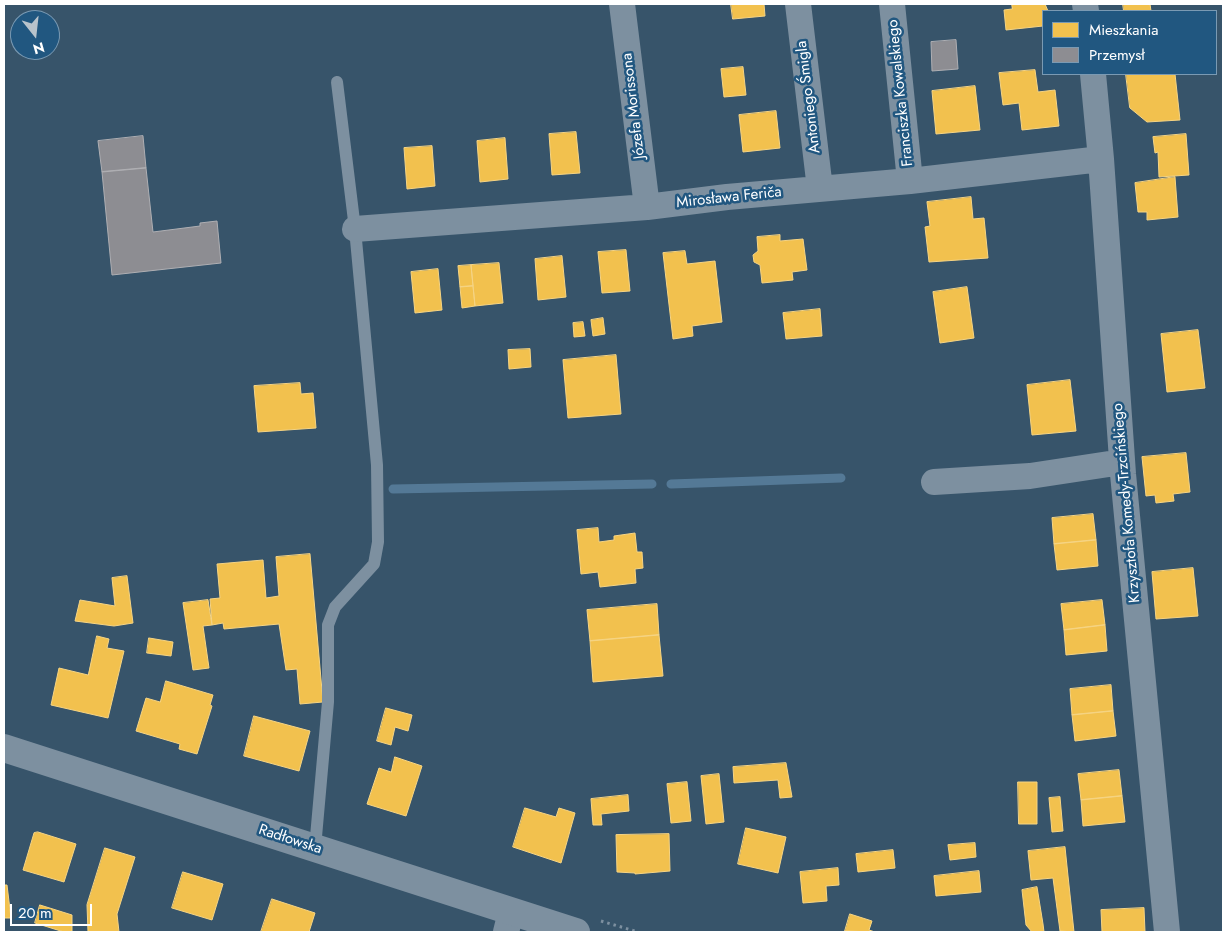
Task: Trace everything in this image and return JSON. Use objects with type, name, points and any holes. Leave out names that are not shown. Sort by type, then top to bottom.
[{"type":"street","name":"Józefa Morissona","points":[[622,4],[646,207]]},
{"type":"street","name":"Antoniego Śmigla","points":[[798,4],[820,190]]},
{"type":"street","name":"Franciszka Kowalskiego","points":[[892,4],[910,181]]},
{"type":"street","name":"Krzysztofa Komedy-Trzcińskiego","points":[[1092,75],[1101,158],[1122,462],[1167,932]]},
{"type":"street","name":"Mirosława Feriča","points":[[355,229],[646,207],[727,197],[910,181],[1101,158]]},
{"type":"street","points":[[934,482],[1030,476],[1122,462]]},
{"type":"street","name":"Radłowska","points":[[4,748],[315,848],[509,922],[576,932]]},
{"type":"lane","points":[[315,848],[328,702],[328,625],[335,607],[374,564],[378,542],[377,465],[355,229],[337,82]]},
{"type":"building: Mieszkania","points":[[731,4],[764,4],[765,16],[733,19]]},
{"type":"building: Mieszkania","points":[[1012,4],[1045,4],[1048,10],[1042,10],[1042,26],[1006,30],[1004,10],[1012,9]]},
{"type":"building: Mieszkania","points":[[1123,4],[1150,4],[1151,10],[1124,10]]},
{"type":"building: Mieszkania","points":[[743,67],[746,95],[724,97],[721,69]]},
{"type":"building: Mieszkania","points":[[1035,70],[1038,92],[1055,90],[1059,126],[1022,130],[1019,103],[1003,105],[999,73]]},
{"type":"building: Mieszkania","points":[[1126,75],[1175,75],[1180,120],[1147,122],[1130,108]]},
{"type":"building: Mieszkania","points":[[975,86],[980,130],[936,134],[932,91]]},
{"type":"building: Mieszkania","points":[[776,111],[780,148],[743,152],[739,115]]},
{"type":"building: Mieszkania","points":[[576,132],[580,173],[552,175],[549,134]]},
{"type":"building: Mieszkania","points":[[1186,134],[1189,175],[1159,177],[1158,152],[1155,153],[1153,137]]},
{"type":"building: Mieszkania","points":[[505,138],[508,179],[480,182],[477,141]]},
{"type":"building: Mieszkania","points":[[432,146],[435,186],[407,189],[404,148]]},
{"type":"building: Mieszkania","points":[[1175,177],[1178,217],[1147,220],[1147,212],[1138,212],[1135,183]]},
{"type":"building: Mieszkania","points":[[971,197],[973,219],[984,218],[988,258],[929,262],[925,227],[930,226],[927,202]]},
{"type":"building: Mieszkania","points":[[780,235],[780,241],[803,239],[807,270],[792,272],[793,280],[762,283],[760,265],[754,262],[753,255],[758,251],[757,237]]},
{"type":"building: Mieszkania","points":[[626,250],[630,291],[602,293],[598,252]]},
{"type":"building: Mieszkania","points":[[685,251],[687,264],[715,261],[722,322],[692,326],[693,336],[673,339],[663,253]]},
{"type":"building: Mieszkania","points":[[562,256],[566,297],[538,300],[535,259]]},
{"type":"building: Mieszkania","points":[[499,263],[503,303],[475,306],[471,265]]},
{"type":"building: Mieszkania","points":[[471,265],[473,286],[460,287],[458,266]]},
{"type":"building: Mieszkania","points":[[438,269],[442,310],[415,313],[411,272]]},
{"type":"building: Mieszkania","points":[[473,286],[475,306],[462,308],[460,287]]},
{"type":"building: Mieszkania","points":[[967,287],[974,338],[940,343],[933,292]]},
{"type":"building: Mieszkania","points":[[820,309],[822,336],[786,339],[783,313]]},
{"type":"building: Mieszkania","points":[[603,318],[605,334],[593,336],[591,320]]},
{"type":"building: Mieszkania","points":[[583,322],[585,336],[574,337],[573,323]]},
{"type":"building: Mieszkania","points":[[1198,330],[1205,388],[1167,392],[1161,334]]},
{"type":"building: Mieszkania","points":[[530,349],[531,367],[509,369],[508,350]]},
{"type":"building: Mieszkania","points":[[616,355],[621,414],[568,418],[563,360]]},
{"type":"building: Mieszkania","points":[[1070,380],[1076,431],[1032,435],[1027,385]]},
{"type":"building: Mieszkania","points":[[300,383],[301,394],[313,393],[316,428],[258,432],[254,386]]},
{"type":"building: Mieszkania","points":[[1186,453],[1190,492],[1173,494],[1174,501],[1156,503],[1155,495],[1146,496],[1142,457]]},
{"type":"building: Mieszkania","points":[[1093,514],[1096,540],[1054,544],[1052,518]]},
{"type":"building: Mieszkania","points":[[598,528],[599,542],[614,540],[614,536],[635,533],[637,552],[642,552],[643,568],[635,569],[636,583],[600,587],[598,572],[581,574],[577,530]]},
{"type":"building: Mieszkania","points":[[1096,540],[1098,566],[1057,570],[1054,544]]},
{"type":"building: Mieszkania","points":[[310,554],[323,702],[300,704],[297,669],[286,670],[279,624],[224,629],[223,623],[212,625],[210,599],[220,598],[217,564],[263,560],[266,598],[279,596],[276,557]]},
{"type":"building: Mieszkania","points":[[1193,568],[1198,616],[1156,619],[1152,572]]},
{"type":"building: Mieszkania","points":[[127,576],[133,623],[114,626],[75,621],[80,600],[115,606],[112,578]]},
{"type":"building: Mieszkania","points":[[208,600],[212,625],[203,626],[209,668],[193,670],[183,603]]},
{"type":"building: Mieszkania","points":[[1102,600],[1105,625],[1064,630],[1061,604]]},
{"type":"building: Mieszkania","points":[[657,604],[659,635],[590,641],[587,610]]},
{"type":"building: Mieszkania","points":[[1105,625],[1107,651],[1066,655],[1064,630]]},
{"type":"building: Mieszkania","points":[[659,635],[663,676],[593,682],[590,641]]},
{"type":"building: Mieszkania","points":[[97,636],[109,639],[107,648],[124,651],[108,718],[51,705],[59,668],[88,675]]},
{"type":"building: Mieszkania","points":[[149,638],[173,642],[171,656],[147,653]]},
{"type":"building: Mieszkania","points":[[166,681],[213,695],[210,705],[212,706],[197,754],[179,749],[180,744],[136,731],[146,698],[160,702]]},
{"type":"building: Mieszkania","points":[[1111,685],[1113,711],[1072,715],[1070,689]]},
{"type":"building: Mieszkania","points":[[386,708],[412,715],[408,731],[395,727],[391,745],[377,741]]},
{"type":"building: Mieszkania","points":[[1113,711],[1116,736],[1075,741],[1072,715]]},
{"type":"building: Mieszkania","points":[[254,716],[310,731],[299,771],[244,756]]},
{"type":"building: Mieszkania","points":[[395,757],[422,766],[406,816],[367,804],[379,768],[391,772]]},
{"type":"building: Mieszkania","points":[[786,763],[792,797],[780,798],[778,780],[734,783],[733,767]]},
{"type":"building: Mieszkania","points":[[1119,770],[1122,796],[1081,800],[1078,774]]},
{"type":"building: Mieszkania","points":[[719,774],[724,822],[706,824],[701,776]]},
{"type":"building: Mieszkania","points":[[687,782],[691,821],[671,823],[667,784]]},
{"type":"building: Mieszkania","points":[[1018,782],[1037,782],[1037,824],[1019,824]]},
{"type":"building: Mieszkania","points":[[628,795],[629,811],[601,814],[602,825],[593,825],[591,799]]},
{"type":"building: Mieszkania","points":[[1122,796],[1125,822],[1083,826],[1081,800]]},
{"type":"building: Mieszkania","points":[[1060,797],[1063,831],[1052,832],[1049,798]]},
{"type":"building: Mieszkania","points":[[525,808],[556,817],[559,808],[575,813],[561,863],[513,847]]},
{"type":"building: Mieszkania","points":[[746,828],[786,837],[778,873],[738,864]]},
{"type":"building: Mieszkania","points":[[38,832],[76,844],[64,882],[23,870],[34,833]]},
{"type":"building: Mieszkania","points":[[669,834],[670,871],[635,874],[617,872],[616,835]]},
{"type":"building: Mieszkania","points":[[975,843],[976,857],[950,860],[948,845]]},
{"type":"building: Mieszkania","points":[[1065,847],[1074,932],[1060,931],[1053,878],[1031,880],[1028,851]]},
{"type":"building: Mieszkania","points":[[105,848],[135,857],[117,914],[119,932],[88,932],[87,905]]},
{"type":"building: Mieszkania","points":[[893,850],[895,868],[858,872],[856,854]]},
{"type":"building: Mieszkania","points":[[838,868],[839,885],[826,886],[827,901],[803,903],[800,872]]},
{"type":"building: Mieszkania","points":[[979,871],[981,892],[936,896],[934,876]]},
{"type":"building: Mieszkania","points":[[183,872],[223,884],[212,920],[172,908]]},
{"type":"building: Mieszkania","points":[[4,885],[7,885],[11,918],[4,918]]},
{"type":"building: Mieszkania","points":[[1037,887],[1044,932],[1032,932],[1026,925],[1022,890]]},
{"type":"building: Mieszkania","points":[[272,899],[315,913],[309,932],[261,932]]},
{"type":"building: Mieszkania","points":[[40,905],[72,915],[72,932],[64,932],[35,923]]},
{"type":"building: Mieszkania","points":[[1144,908],[1145,932],[1102,932],[1101,910]]},
{"type":"building: Mieszkania","points":[[850,914],[872,921],[869,930],[875,932],[845,931]]},
{"type":"building: Przemysł","points":[[956,40],[958,69],[932,71],[931,42]]},
{"type":"building: Przemysł","points":[[143,136],[146,168],[102,172],[98,141]]},
{"type":"building: Przemysł","points":[[146,168],[153,232],[200,226],[200,223],[217,221],[221,263],[112,275],[102,172]]},
{"type":"waterway","points":[[671,484],[841,478]]},
{"type":"waterway","points":[[393,489],[652,484]]}]
